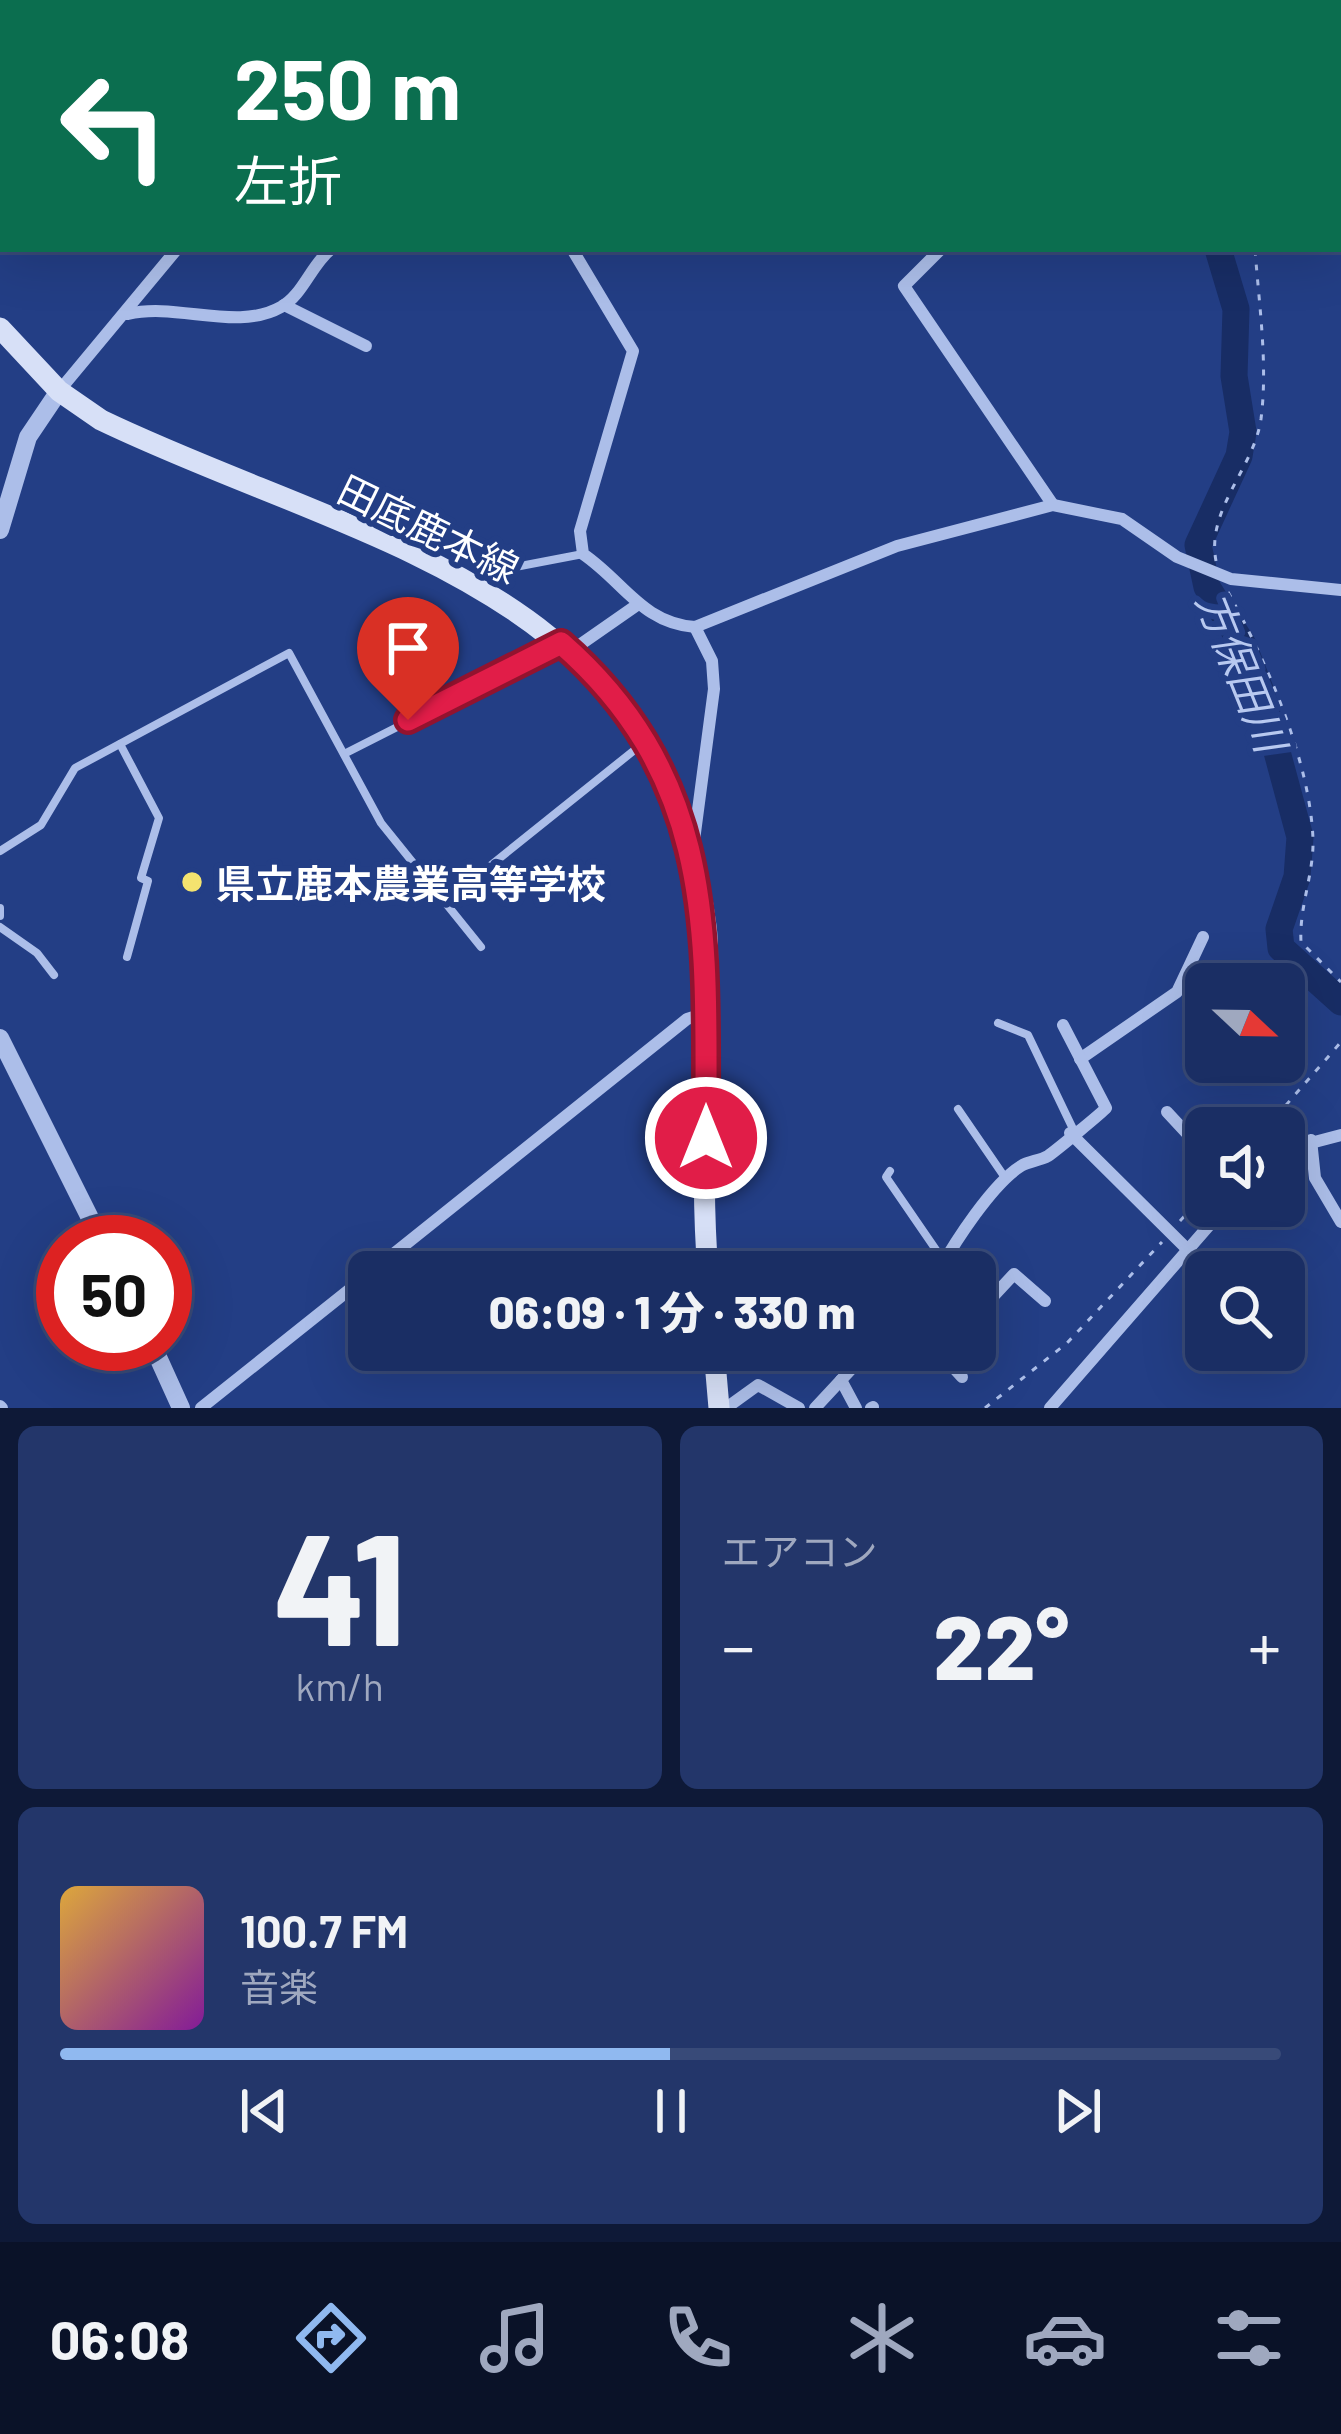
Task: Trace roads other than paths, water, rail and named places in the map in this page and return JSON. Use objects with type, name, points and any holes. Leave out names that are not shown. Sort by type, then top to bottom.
[{"type":"main road","name":"田底鹿本線","points":[[0,328],[58,392],[134,436],[480,584],[566,647],[643,743],[693,851],[706,930],[708,1251]]},
{"type":"main road","points":[[717,1371],[723,1408]]},
{"type":"street","points":[[0,530],[28,437],[58,392],[128,314],[175,252]]},
{"type":"street","points":[[128,314],[153,308],[254,317],[284,305],[329,252]]},
{"type":"street","points":[[574,252],[633,350],[580,531],[583,554],[668,625],[695,627],[897,546],[1053,505],[1122,519],[1178,557],[1219,574],[1341,590]]},
{"type":"street","points":[[938,252],[904,286],[1053,505]]},
{"type":"street","points":[[284,305],[366,346]]},
{"type":"street","points":[[566,647],[638,604]]},
{"type":"street","points":[[693,851],[714,689],[712,661],[695,627]]},
{"type":"street","points":[[1080,1059],[1177,992],[1203,937]]},
{"type":"street","points":[[397,1251],[687,1019],[706,1013]]},
{"type":"street","points":[[953,1251],[1018,1167],[1049,1155],[1106,1108],[1063,1025]]},
{"type":"street","points":[[1,1043],[88,1215]]},
{"type":"street","points":[[1167,1112],[1185,1131]]},
{"type":"street","points":[[1072,1132],[1187,1249]]},
{"type":"street","points":[[1305,1141],[1341,1135]]},
{"type":"street","points":[[1311,1139],[1316,1178],[1341,1222]]},
{"type":"street","points":[[1050,1408],[1207,1227]]},
{"type":"street","points":[[996,1293],[1014,1274],[1045,1301]]},
{"type":"street","points":[[201,1408],[348,1291]]},
{"type":"street","points":[[165,1371],[182,1408]]},
{"type":"street","points":[[814,1408],[849,1371]]},
{"type":"street","points":[[957,1371],[962,1377]]},
{"type":"street","points":[[841,1380],[856,1408]]},
{"type":"street","points":[[723,1408],[758,1385],[799,1408]]},
{"type":"lane","points":[[480,584],[494,571],[583,554]]},
{"type":"lane","points":[[344,754],[566,647]]},
{"type":"lane","points":[[0,851],[41,825],[75,768],[289,653],[381,824],[481,947]]},
{"type":"lane","points":[[445,902],[643,743]]},
{"type":"lane","points":[[120,744],[159,818],[141,878],[148,880],[127,957]]},
{"type":"lane","points":[[0,927],[37,953],[54,975]]},
{"type":"lane","points":[[998,1023],[1028,1035],[1072,1132]]},
{"type":"lane","points":[[958,1108],[1007,1180]]},
{"type":"lane","points":[[890,1171],[886,1177],[931,1251]]},
{"type":"waterway","name":"方保田川","points":[[1219,252],[1236,309],[1234,376],[1243,432],[1239,456],[1198,545],[1207,587],[1243,645],[1260,689],[1300,837],[1297,877],[1279,929],[1281,948],[1341,1002]]},
{"type":"place","name":"県立鹿本農業高等学校","points":[[192,882]]}]
